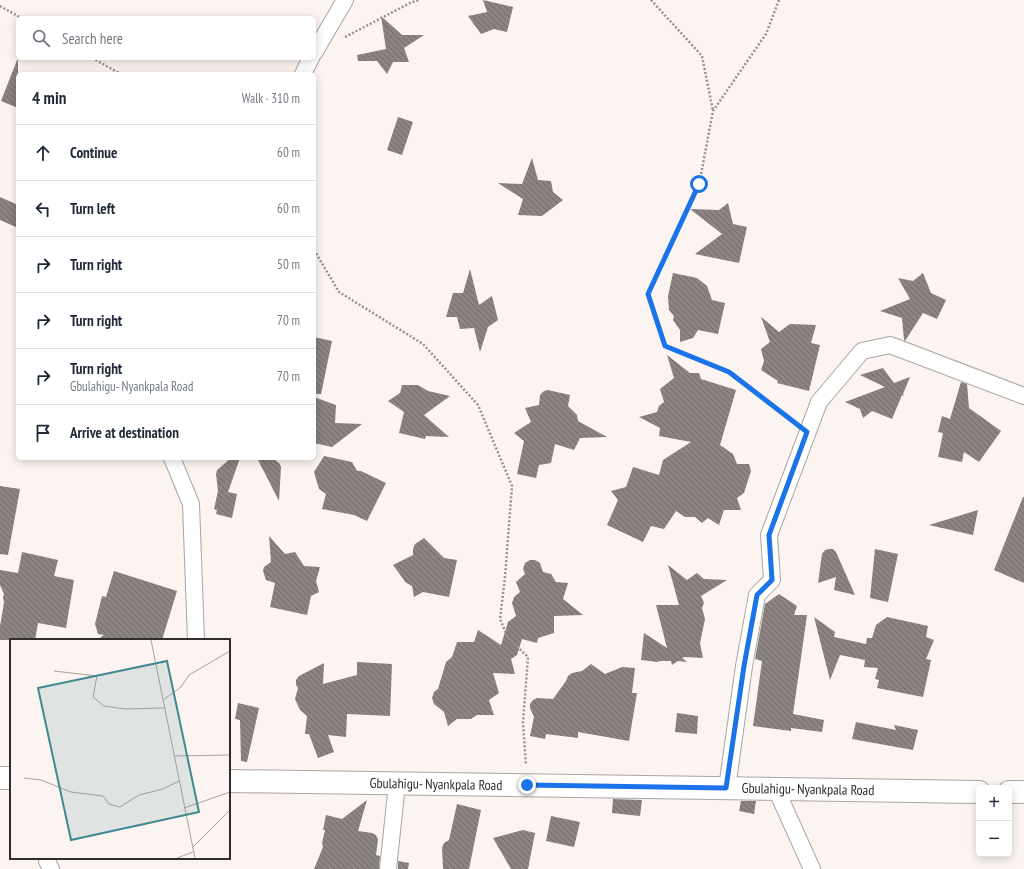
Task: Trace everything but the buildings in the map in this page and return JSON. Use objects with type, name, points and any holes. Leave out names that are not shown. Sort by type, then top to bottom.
[{"type":"street","points":[[316,50],[345,0]]},
{"type":"street","points":[[304,72],[310,60]]},
{"type":"street","points":[[726,788],[744,666],[757,595],[772,580],[769,535],[819,402],[862,351],[890,345],[1024,396]]},
{"type":"street","points":[[173,460],[191,504],[196,639]]},
{"type":"street","name":"Gbulahigu- Nyankpala Road","points":[[230,781],[976,792]]},
{"type":"street","points":[[388,869],[397,784]]},
{"type":"street","points":[[776,789],[812,869]]},
{"type":"street","points":[[1012,792],[1024,792]]},
{"type":"street","points":[[47,859],[51,869]]},
{"type":"path","points":[[342,39],[410,3],[419,0]]},
{"type":"path","points":[[651,0],[702,56],[713,111],[699,184],[648,294],[665,346],[729,372],[807,432]]},
{"type":"path","points":[[713,111],[766,34],[779,0]]},
{"type":"path","points":[[0,6],[18,16]]},
{"type":"path","points":[[96,60],[117,72]]},
{"type":"path","points":[[316,253],[339,292],[423,344],[478,405],[512,486],[505,577],[500,619],[508,638],[528,657],[523,722],[527,785]]},
{"type":"route","points":[[527,785],[726,788],[744,666],[757,595],[772,580],[769,535],[807,432],[729,372],[665,346],[648,294],[699,184]]}]
